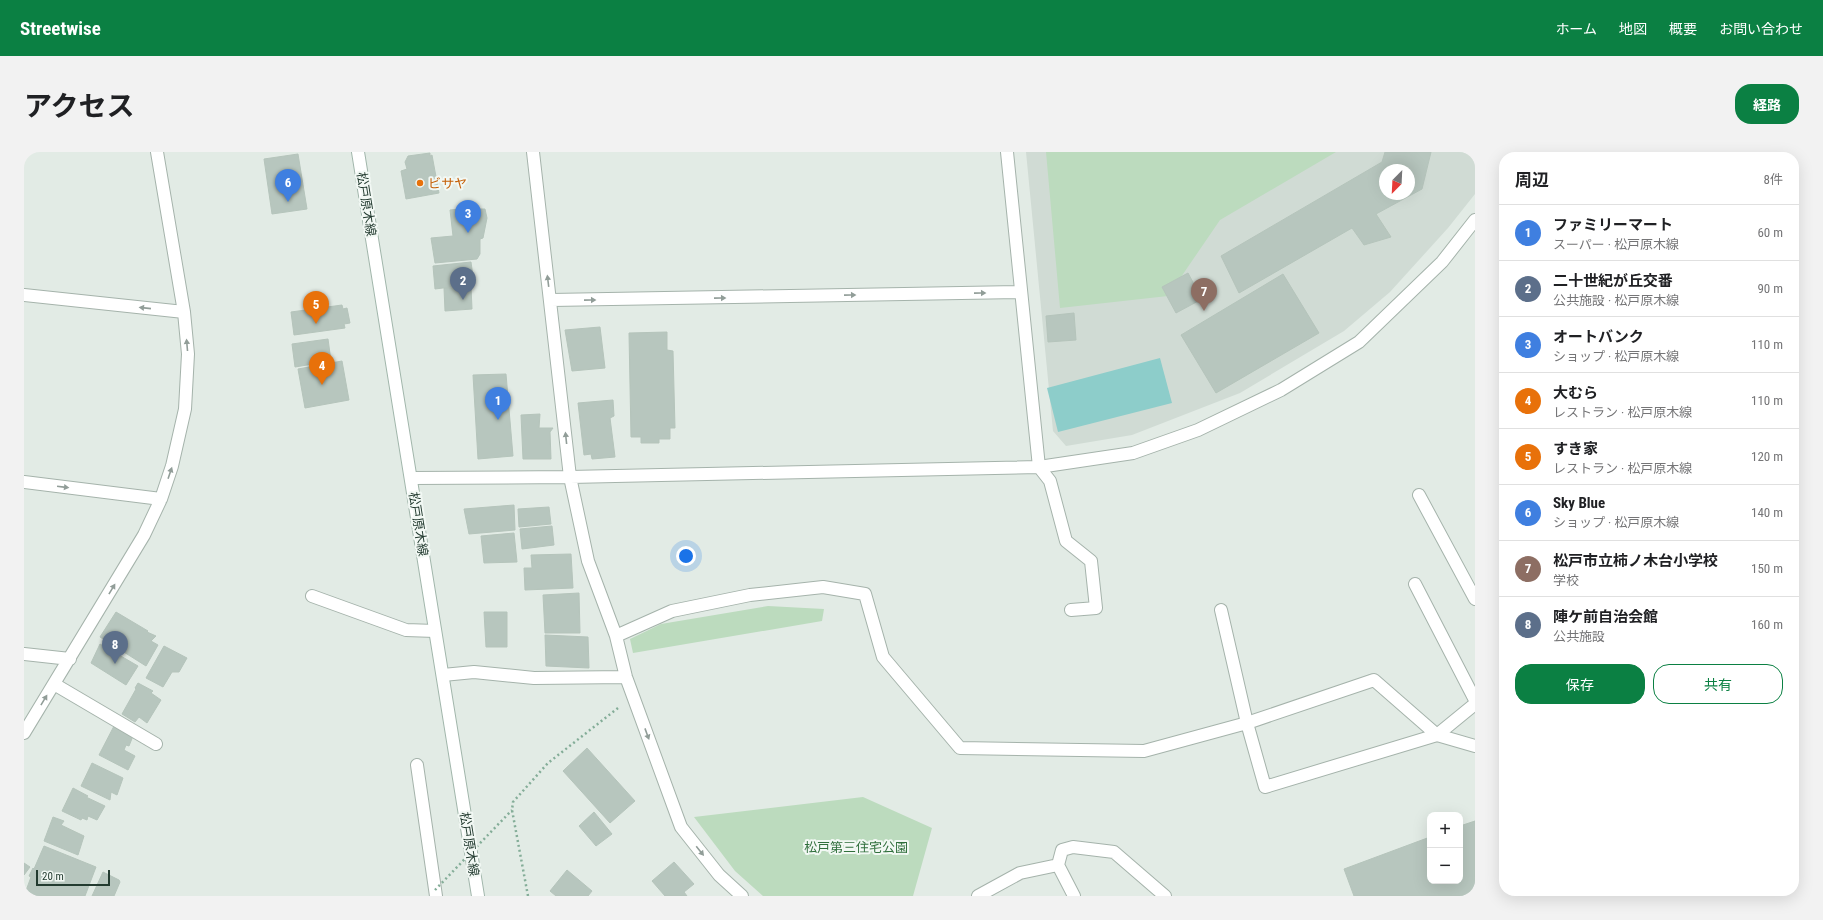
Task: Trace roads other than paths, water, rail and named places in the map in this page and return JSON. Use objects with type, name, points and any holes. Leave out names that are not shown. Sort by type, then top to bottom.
[{"type":"street","points":[[24,733],[144,535],[161,499],[172,466],[185,410],[188,354],[184,312],[157,152]]},
{"type":"street","name":"松戸原木線","points":[[358,152],[412,478],[478,896]]},
{"type":"street","points":[[533,152],[570,477],[588,561],[616,636],[626,677],[681,827],[719,875],[742,896]]},
{"type":"street","points":[[1006,152],[1039,467],[1050,481],[1066,540],[1091,561],[1096,608],[1071,610]]},
{"type":"street","points":[[412,478],[570,477],[1039,467],[1133,453],[1198,430],[1281,390],[1359,342],[1442,262],[1475,220]]},
{"type":"street","points":[[551,300],[1021,292]]},
{"type":"street","points":[[24,295],[184,312]]},
{"type":"street","points":[[24,482],[161,499]]},
{"type":"street","points":[[1419,495],[1475,599]]},
{"type":"street","points":[[1415,584],[1475,700]]},
{"type":"street","points":[[616,636],[672,611],[750,595],[823,587],[865,594],[883,657],[960,748],[1144,751],[1247,723],[1374,680],[1436,735],[1475,746]]},
{"type":"street","points":[[312,596],[406,630],[435,631]]},
{"type":"street","points":[[1221,610],[1247,723],[1265,787],[1436,735],[1475,704]]},
{"type":"street","points":[[24,654],[70,659]]},
{"type":"street","points":[[443,675],[474,672],[534,678],[626,677]]},
{"type":"street","points":[[54,684],[156,744]]},
{"type":"street","points":[[417,765],[436,893]]},
{"type":"street","points":[[1074,896],[1058,865],[1062,850],[1073,847],[1114,852],[1165,896]]},
{"type":"street","points":[[978,896],[1020,873],[1058,865]]},
{"type":"water","points":[[1160,358],[1172,403],[1058,432],[1047,388]]},
{"type":"place","name":"ビサヤ","points":[[420,183]]},
{"type":"place","name":"Sky Blue","points":[[288,202]]},
{"type":"place","name":"オートバンク","points":[[468,233]]},
{"type":"place","name":"二十世紀が丘交番","points":[[463,300]]},
{"type":"place","name":"松戸市立柿ノ木台小学校","points":[[1204,311]]},
{"type":"place","name":"すき家","points":[[316,324]]},
{"type":"place","name":"大むら","points":[[322,385]]},
{"type":"place","name":"ファミリーマート","points":[[498,420]]},
{"type":"place","name":"陣ケ前自治会館","points":[[115,664]]},
{"type":"park label","name":"松戸第三住宅公園","points":[[856,847]]}]
